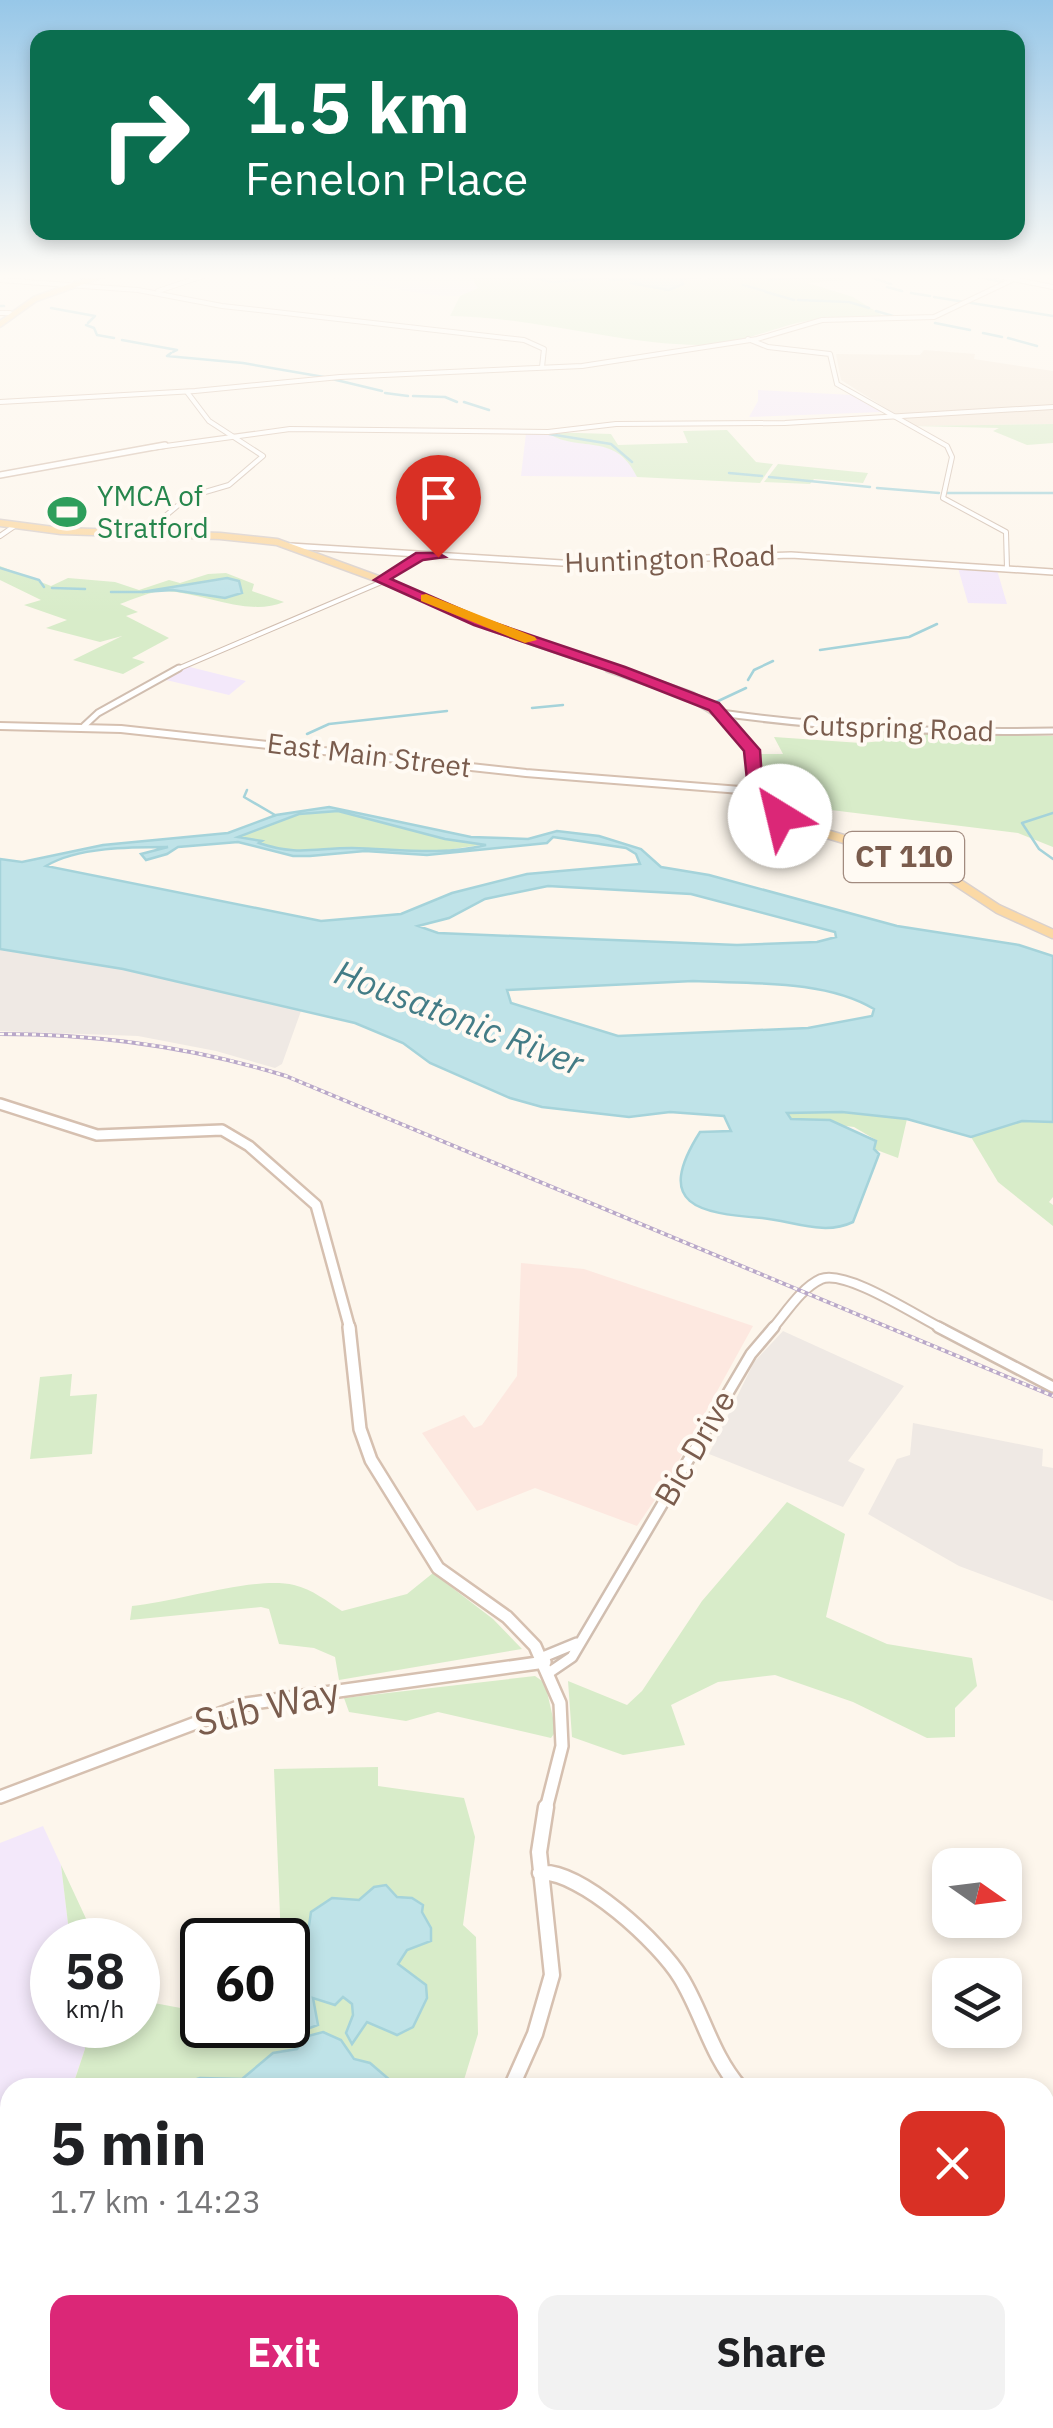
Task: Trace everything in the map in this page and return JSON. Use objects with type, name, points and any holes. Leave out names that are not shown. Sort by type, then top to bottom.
[{"type":"main road","points":[[0,402],[234,387]]},
{"type":"main road","points":[[0,476],[231,436],[312,428],[548,432],[616,424],[785,423],[1053,408]]},
{"type":"main road","points":[[0,522],[61,532],[273,542],[382,580],[493,628],[691,696],[723,715],[753,754],[753,791]]},
{"type":"main road","name":"Huntington Road","points":[[287,547],[576,563],[771,554],[1053,572]]},
{"type":"main road","name":"East Main Street","points":[[0,726],[84,726],[266,742],[526,774],[753,791]]},
{"type":"main road","name":"CT 110","points":[[753,791],[764,806],[800,826],[931,865],[960,880],[998,910],[1053,934]]},
{"type":"main road","points":[[0,1104],[97,1134],[222,1130],[249,1146],[310,1197],[323,1221],[348,1318],[360,1429],[371,1460],[438,1568],[507,1618],[546,1664],[560,1703],[564,1736],[542,1823],[540,1874],[551,1951],[550,1983],[535,2034],[515,2078]]},
{"type":"main road","name":"Sub Way","points":[[0,1797],[246,1704],[546,1664]]},
{"type":"main road","points":[[540,1874],[554,1872],[572,1880],[663,1954],[679,1974],[710,2050],[732,2078]]},
{"type":"street","points":[[845,387],[950,450],[952,458],[943,498],[1006,532],[1008,569]]},
{"type":"street","points":[[145,533],[188,497],[229,485],[262,457],[255,447],[231,436],[199,413],[187,392]]},
{"type":"street","points":[[0,536],[16,526]]},
{"type":"street","points":[[84,726],[98,714],[197,658],[382,580],[420,556]]},
{"type":"street","name":"Cutspring Road","points":[[723,715],[809,726],[924,733],[1053,730]]},
{"type":"street","name":"Bic Drive","points":[[546,1664],[567,1663],[751,1354],[808,1286],[834,1276],[850,1281],[1053,1388]]},
{"type":"shaded area","points":[[853,387],[1053,387],[1053,424],[914,426]]},
{"type":"shaded area","points":[[758,390],[852,395],[883,412],[749,417],[758,401]]},
{"type":"shaded area","points":[[546,432],[563,440],[609,445],[632,466],[637,477],[521,476],[526,433]]},
{"type":"shaded area","points":[[958,568],[997,570],[1007,604],[968,603]]},
{"type":"shaded area","points":[[186,666],[246,681],[229,695],[162,679]]},
{"type":"shaded area","points":[[0,949],[123,969],[301,1011],[282,1064],[275,1068],[216,1051],[138,1036],[0,1031]]},
{"type":"shaded area","points":[[521,1263],[584,1269],[753,1326],[667,1482],[637,1526],[535,1488],[477,1511],[422,1433],[464,1415],[474,1428],[482,1425],[517,1376]]},
{"type":"shaded area","points":[[783,1331],[904,1386],[848,1461],[865,1469],[843,1507],[709,1454],[754,1362]]},
{"type":"shaded area","points":[[913,1423],[1043,1449],[1042,1466],[1053,1468],[1053,1601],[959,1566],[868,1514],[897,1459],[910,1455]]},
{"type":"shaded area","points":[[43,1826],[61,1865],[67,1918],[30,1918],[30,2048],[85,2049],[75,2078],[0,2078],[0,1843]]},
{"type":"green space","points":[[1053,424],[1053,443],[1027,445],[993,431],[999,428],[915,426]]},
{"type":"green space","points":[[727,430],[756,462],[773,464],[760,483],[637,477],[618,453],[546,432],[611,434],[618,445],[688,443],[683,431]]},
{"type":"green space","points":[[778,464],[868,473],[863,483],[814,479],[810,484],[764,482]]},
{"type":"green space","points":[[0,566],[51,586],[68,578],[115,582],[139,590],[169,580],[180,583],[226,573],[254,584],[252,591],[284,602],[241,606],[165,591],[120,604],[138,612],[126,616],[169,638],[132,658],[145,662],[123,674],[73,660],[122,636],[100,642],[46,628],[67,620],[24,605],[41,600],[0,580]]},
{"type":"green space","points":[[883,733],[1053,736],[1053,847],[1018,833],[831,810],[805,812],[758,788],[758,754],[783,754],[774,737],[861,743],[882,741]]},
{"type":"green space","points":[[338,811],[445,839],[487,844],[426,853],[353,848],[296,853],[237,837],[299,814]]},
{"type":"green space","points":[[842,1112],[907,1119],[898,1158],[874,1149],[876,1140],[854,1127],[791,1119],[787,1113]]},
{"type":"green space","points":[[1022,1121],[1053,1122],[1053,1197],[1049,1202],[1053,1205],[1053,1226],[998,1182],[971,1137]]},
{"type":"green space","points":[[72,1374],[70,1396],[97,1394],[92,1454],[30,1459],[40,1377]]},
{"type":"green space","points":[[787,1502],[845,1534],[826,1617],[887,1644],[972,1658],[977,1686],[955,1708],[955,1737],[927,1738],[853,1702],[775,1675],[718,1682],[671,1705],[685,1745],[623,1755],[572,1737],[568,1681],[627,1705],[642,1691],[702,1601]]},
{"type":"green space","points":[[433,1573],[493,1619],[522,1649],[339,1680],[335,1657],[314,1648],[279,1644],[269,1609],[130,1620],[132,1606],[277,1583],[301,1587],[342,1611],[407,1594]]},
{"type":"green space","points":[[535,1676],[545,1683],[556,1731],[551,1738],[438,1712],[406,1721],[349,1712],[344,1698]]},
{"type":"green space","points":[[378,1767],[378,1786],[464,1798],[475,1837],[463,1925],[476,1937],[478,2034],[465,2078],[75,2078],[85,2048],[160,2048],[160,2004],[180,2008],[180,2048],[310,2048],[310,1918],[280,1918],[274,1769]]},
{"type":"green space","points":[[61,1865],[86,1918],[67,1918]]},
{"type":"water","points":[[227,578],[239,581],[242,593],[225,598],[173,590],[142,592]]},
{"type":"water","name":"Housatonic River","points":[[329,807],[471,837],[528,839],[557,831],[599,836],[641,849],[661,867],[709,875],[897,926],[1019,945],[1053,956],[1053,1122],[1022,1121],[971,1137],[907,1119],[842,1112],[787,1113],[791,1119],[830,1120],[876,1141],[874,1149],[879,1154],[853,1222],[820,1228],[719,1213],[690,1201],[682,1190],[681,1176],[700,1132],[731,1131],[724,1116],[670,1112],[629,1117],[542,1107],[510,1098],[430,1063],[403,1043],[355,1023],[123,969],[0,949],[0,859],[22,862],[103,845],[228,833],[276,815]],"holes":[[[338,811],[445,839],[486,845],[436,851],[295,850],[238,837],[299,814]],[[553,837],[626,848],[636,854],[640,864],[527,874],[452,893],[401,914],[321,921],[46,866],[73,855],[105,849],[168,847],[141,854],[146,860],[178,847],[238,842],[293,856],[365,851],[427,855],[547,843]],[[548,886],[691,894],[835,932],[836,937],[817,942],[737,945],[438,933],[418,926],[449,918],[485,899]],[[693,981],[762,983],[833,992],[874,1009],[872,1016],[808,1028],[618,1036],[511,1003],[507,990]]]},
{"type":"water","points":[[386,1885],[397,1897],[412,1898],[423,1905],[431,1941],[407,1950],[398,1964],[426,1985],[427,1998],[413,2027],[397,2035],[367,2022],[352,2044],[346,2033],[353,2015],[352,2004],[343,1997],[335,2005],[313,1998],[318,2025],[310,2028],[311,1912],[332,1898],[359,1900],[374,1887]]},
{"type":"water","points":[[323,2032],[341,2040],[354,2059],[370,2063],[388,2078],[243,2078],[273,2053],[310,2048],[310,2035]]},
{"type":"waterway","points":[[367,387],[382,391]]},
{"type":"waterway","points":[[385,393],[408,396]]},
{"type":"waterway","points":[[413,396],[445,397],[457,402]]},
{"type":"waterway","points":[[464,402],[489,410]]},
{"type":"waterway","points":[[549,434],[611,444],[632,462]]},
{"type":"waterway","points":[[729,473],[762,476]]},
{"type":"waterway","points":[[769,477],[870,487]]},
{"type":"waterway","points":[[877,488],[939,493]]},
{"type":"waterway","points":[[947,493],[1053,493]]},
{"type":"waterway","points":[[0,568],[39,580],[44,587]]},
{"type":"waterway","points":[[52,588],[85,589]]},
{"type":"waterway","points":[[111,592],[143,592]]},
{"type":"waterway","points":[[820,650],[909,637],[937,624]]},
{"type":"waterway","points":[[748,680],[754,670],[773,661]]},
{"type":"waterway","points":[[714,703],[746,688]]},
{"type":"waterway","points":[[532,708],[563,705]]},
{"type":"waterway","points":[[307,734],[329,724],[447,711]]},
{"type":"waterway","points":[[247,790],[244,797],[275,815]]},
{"type":"waterway","points":[[1053,813],[1022,823],[1039,849],[1053,859]]},
{"type":"railway","points":[[0,1034],[73,1036],[144,1044],[286,1076],[1053,1396]]},
{"type":"slow traffic","points":[[426,598],[530,640]]},
{"type":"place","name":"YMCA of Stratford","points":[[67,512]]},
{"type":"route","points":[[438,557],[420,556],[380,580],[478,622],[714,706],[752,750],[755,795],[780,816]]}]
